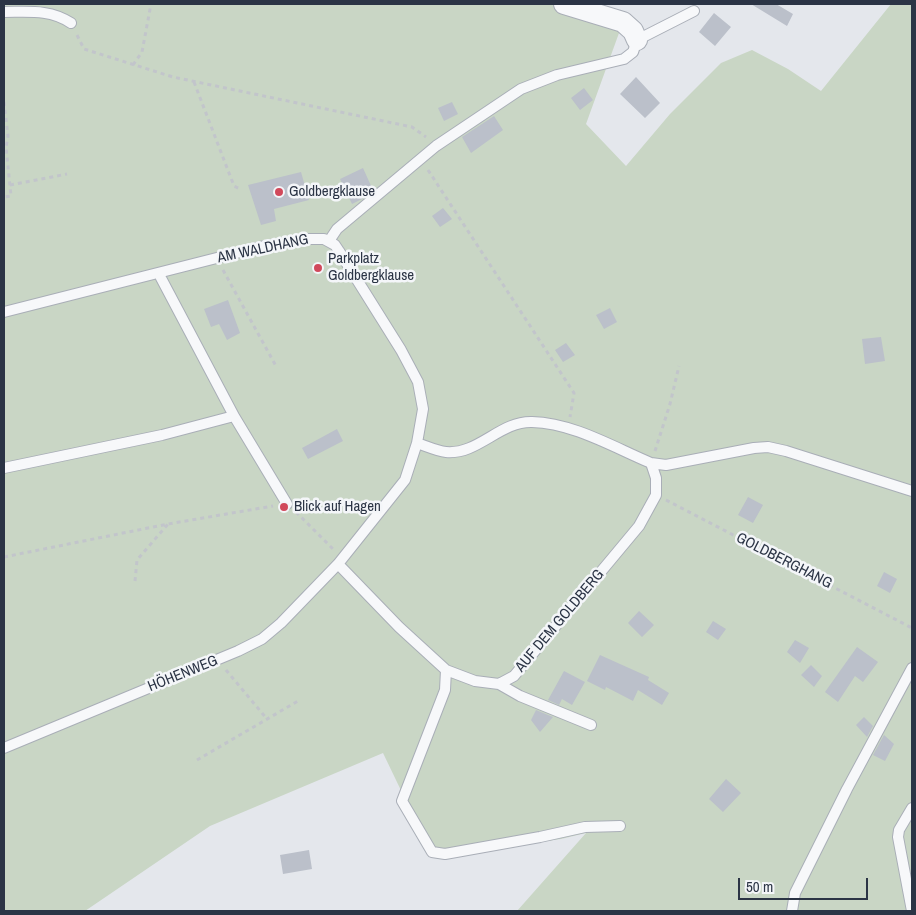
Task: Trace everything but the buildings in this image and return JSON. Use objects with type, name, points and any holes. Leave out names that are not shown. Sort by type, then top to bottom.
[{"type":"street","points":[[564,4],[623,22],[633,31],[637,40]]},
{"type":"lane","points":[[637,40],[694,11]]},
{"type":"lane","points":[[4,12],[41,12],[60,16],[71,23]]},
{"type":"lane","name":"AM WALDHANG","points":[[4,312],[260,248],[305,239],[318,238],[329,241],[337,229],[436,146],[521,89],[538,81],[624,59],[634,52],[637,40]]},
{"type":"lane","points":[[329,241],[340,251],[402,350],[418,382],[422,409],[417,443],[404,480],[341,562],[399,627],[446,670],[475,681],[499,684],[520,696],[591,725]]},
{"type":"lane","points":[[160,273],[234,416],[287,504]]},
{"type":"lane","points":[[4,468],[162,435],[234,416]]},
{"type":"lane","points":[[417,443],[446,452],[460,450],[476,445],[507,427],[531,422],[569,428],[651,463],[666,465],[768,447],[786,450],[912,491]]},
{"type":"lane","points":[[651,463],[656,478],[656,495]]},
{"type":"lane","name":"AUF DEM GOLDBERG","points":[[499,684],[514,676],[639,526],[656,495]]},
{"type":"lane","name":"HÖHENWEG","points":[[4,748],[217,660],[262,639],[281,624],[341,562]]},
{"type":"lane","points":[[792,911],[795,893],[847,789],[912,668]]},
{"type":"lane","points":[[446,670],[444,690],[402,801],[432,852],[445,854],[585,827],[620,826]]},
{"type":"lane","points":[[912,808],[899,830],[898,837],[912,911]]},
{"type":"path","points":[[132,65],[142,52],[151,4]]},
{"type":"path","points":[[71,23],[84,49],[172,77],[412,127],[436,146]]},
{"type":"path","points":[[194,82],[234,186],[240,189]]},
{"type":"path","points":[[4,102],[8,136],[5,147],[11,196],[4,197]]},
{"type":"path","points":[[421,159],[574,393],[569,428]]},
{"type":"path","points":[[10,185],[67,174]]},
{"type":"path","points":[[217,258],[277,368]]},
{"type":"path","points":[[651,463],[670,404],[679,366]]},
{"type":"path","name":"GOLDBERGHANG","points":[[656,495],[912,628]]},
{"type":"path","points":[[4,557],[168,524],[287,504],[341,562]]},
{"type":"path","points":[[135,581],[138,560],[168,524]]},
{"type":"path","points":[[217,660],[267,719]]},
{"type":"path","points":[[197,760],[298,701]]},
{"type":"green space","points":[[4,4],[564,4],[623,22],[586,124],[626,166],[670,114],[721,63],[752,50],[788,69],[821,91],[891,4],[912,4],[912,911],[517,911],[586,833],[561,839],[433,857],[383,753],[210,826],[85,911],[4,911]]},
{"type":"place","name":"Goldbergklause","points":[[279,192]]},
{"type":"place","name":"Parkplatz Goldbergklause","points":[[318,268]]},
{"type":"place","name":"Blick auf Hagen","points":[[284,507]]}]
